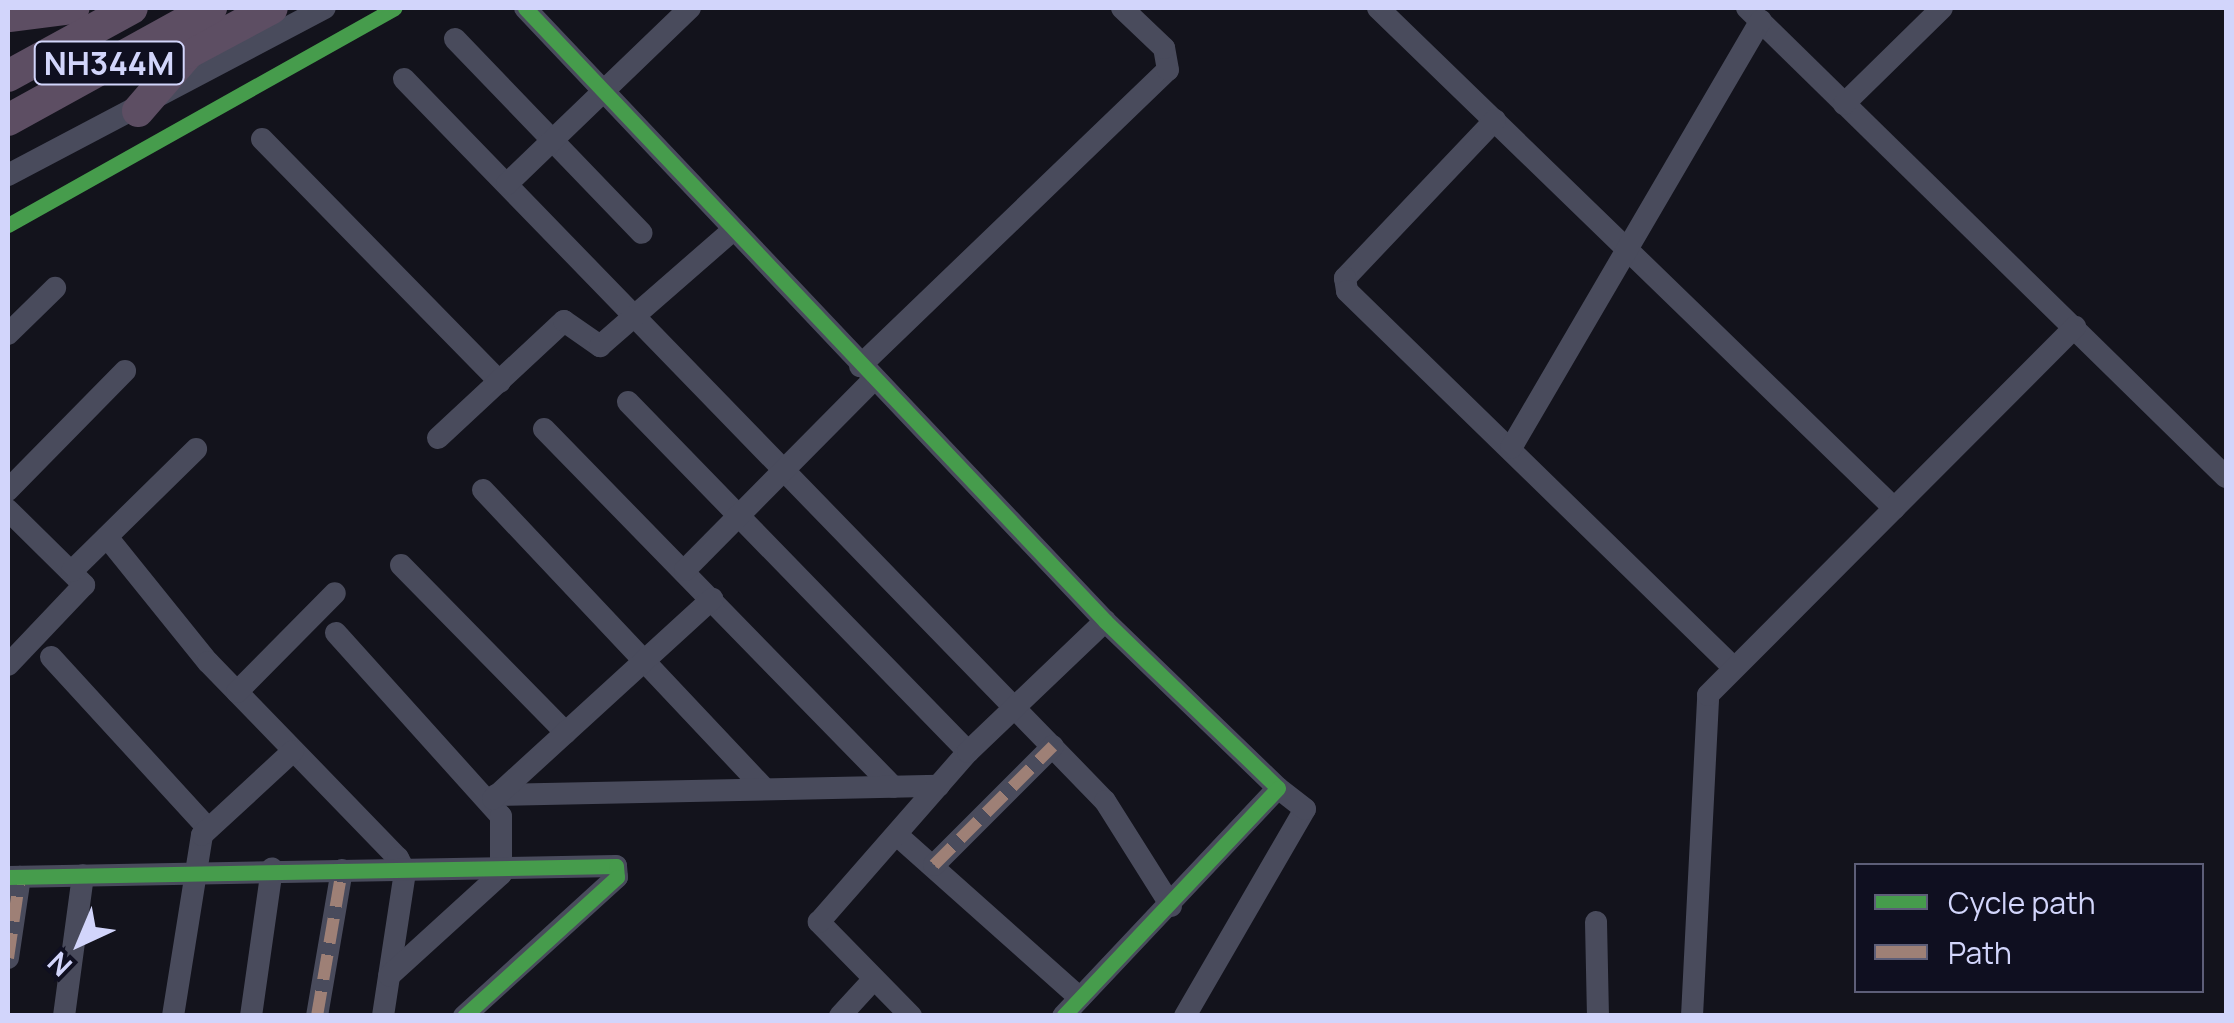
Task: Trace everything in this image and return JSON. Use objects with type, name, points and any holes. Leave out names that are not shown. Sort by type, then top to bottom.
[{"type":"highway","points":[[15,14],[73,8]]},
{"type":"highway","name":"NH344M","points":[[8,76],[132,8]]},
{"type":"highway","name":"NH344M","points":[[8,120],[212,8]]},
{"type":"highway","points":[[138,111],[188,53],[272,8]]},
{"type":"street","points":[[8,175],[138,111],[325,8]]},
{"type":"street","points":[[524,8],[601,96],[1105,621],[1278,788],[1305,809],[1184,1016]]},
{"type":"street","points":[[507,184],[690,8]]},
{"type":"street","points":[[685,570],[785,470],[867,373],[1168,70],[1164,48],[1122,8]]},
{"type":"street","points":[[1378,8],[1894,508]]},
{"type":"street","points":[[1844,104],[1942,8]]},
{"type":"street","points":[[1511,448],[1627,249],[1754,14],[2226,477]]},
{"type":"street","points":[[455,39],[642,233]]},
{"type":"street","points":[[404,79],[1054,746],[1105,801],[1171,906]]},
{"type":"street","points":[[1496,120],[1344,284],[1733,668]]},
{"type":"street","points":[[262,139],[500,382]]},
{"type":"street","points":[[438,438],[564,322],[598,346],[732,232]]},
{"type":"street","points":[[8,334],[55,288]]},
{"type":"street","points":[[1692,1016],[1707,700],[1733,668],[2075,327]]},
{"type":"street","points":[[8,490],[125,372]]},
{"type":"street","points":[[628,402],[968,752]]},
{"type":"street","points":[[544,429],[893,787]]},
{"type":"street","points":[[72,571],[196,449]]},
{"type":"street","points":[[483,490],[765,789]]},
{"type":"street","points":[[8,510],[72,571],[81,590],[8,664]]},
{"type":"street","points":[[107,537],[237,692],[402,866]]},
{"type":"street","points":[[401,566],[566,733]]},
{"type":"street","points":[[237,692],[335,592]]},
{"type":"street","points":[[494,797],[712,599]]},
{"type":"street","points":[[911,1016],[819,922],[968,752],[1105,621]]},
{"type":"street","points":[[336,634],[494,797],[503,867]]},
{"type":"street","points":[[51,658],[208,827]]},
{"type":"street","points":[[934,865],[1054,746]]},
{"type":"street","points":[[173,1016],[196,871],[208,827],[293,751]]},
{"type":"street","points":[[494,797],[939,786]]},
{"type":"street","points":[[1062,1016],[1171,906],[1278,788]]},
{"type":"street","points":[[897,835],[1080,998]]},
{"type":"street","points":[[382,1016],[402,866]]},
{"type":"street","points":[[8,958],[14,877],[402,866],[620,870],[464,1016]]},
{"type":"street","points":[[388,976],[503,867]]},
{"type":"street","points":[[252,1016],[272,868]]},
{"type":"street","points":[[316,1016],[342,870]]},
{"type":"street","points":[[64,1016],[83,874]]},
{"type":"street","points":[[1596,922],[1598,1016]]},
{"type":"street","points":[[840,1016],[874,980]]},
{"type":"marked path","points":[[934,865],[1053,746]]},
{"type":"marked path","points":[[317,1016],[342,870]]},
{"type":"marked path","points":[[8,958],[20,877]]},
{"type":"cycle path","points":[[8,225],[394,8]]},
{"type":"cycle path","points":[[525,8],[1105,621],[1278,788],[1063,1016]]},
{"type":"cycle path","points":[[8,877],[616,866],[617,877],[464,1016]]}]
